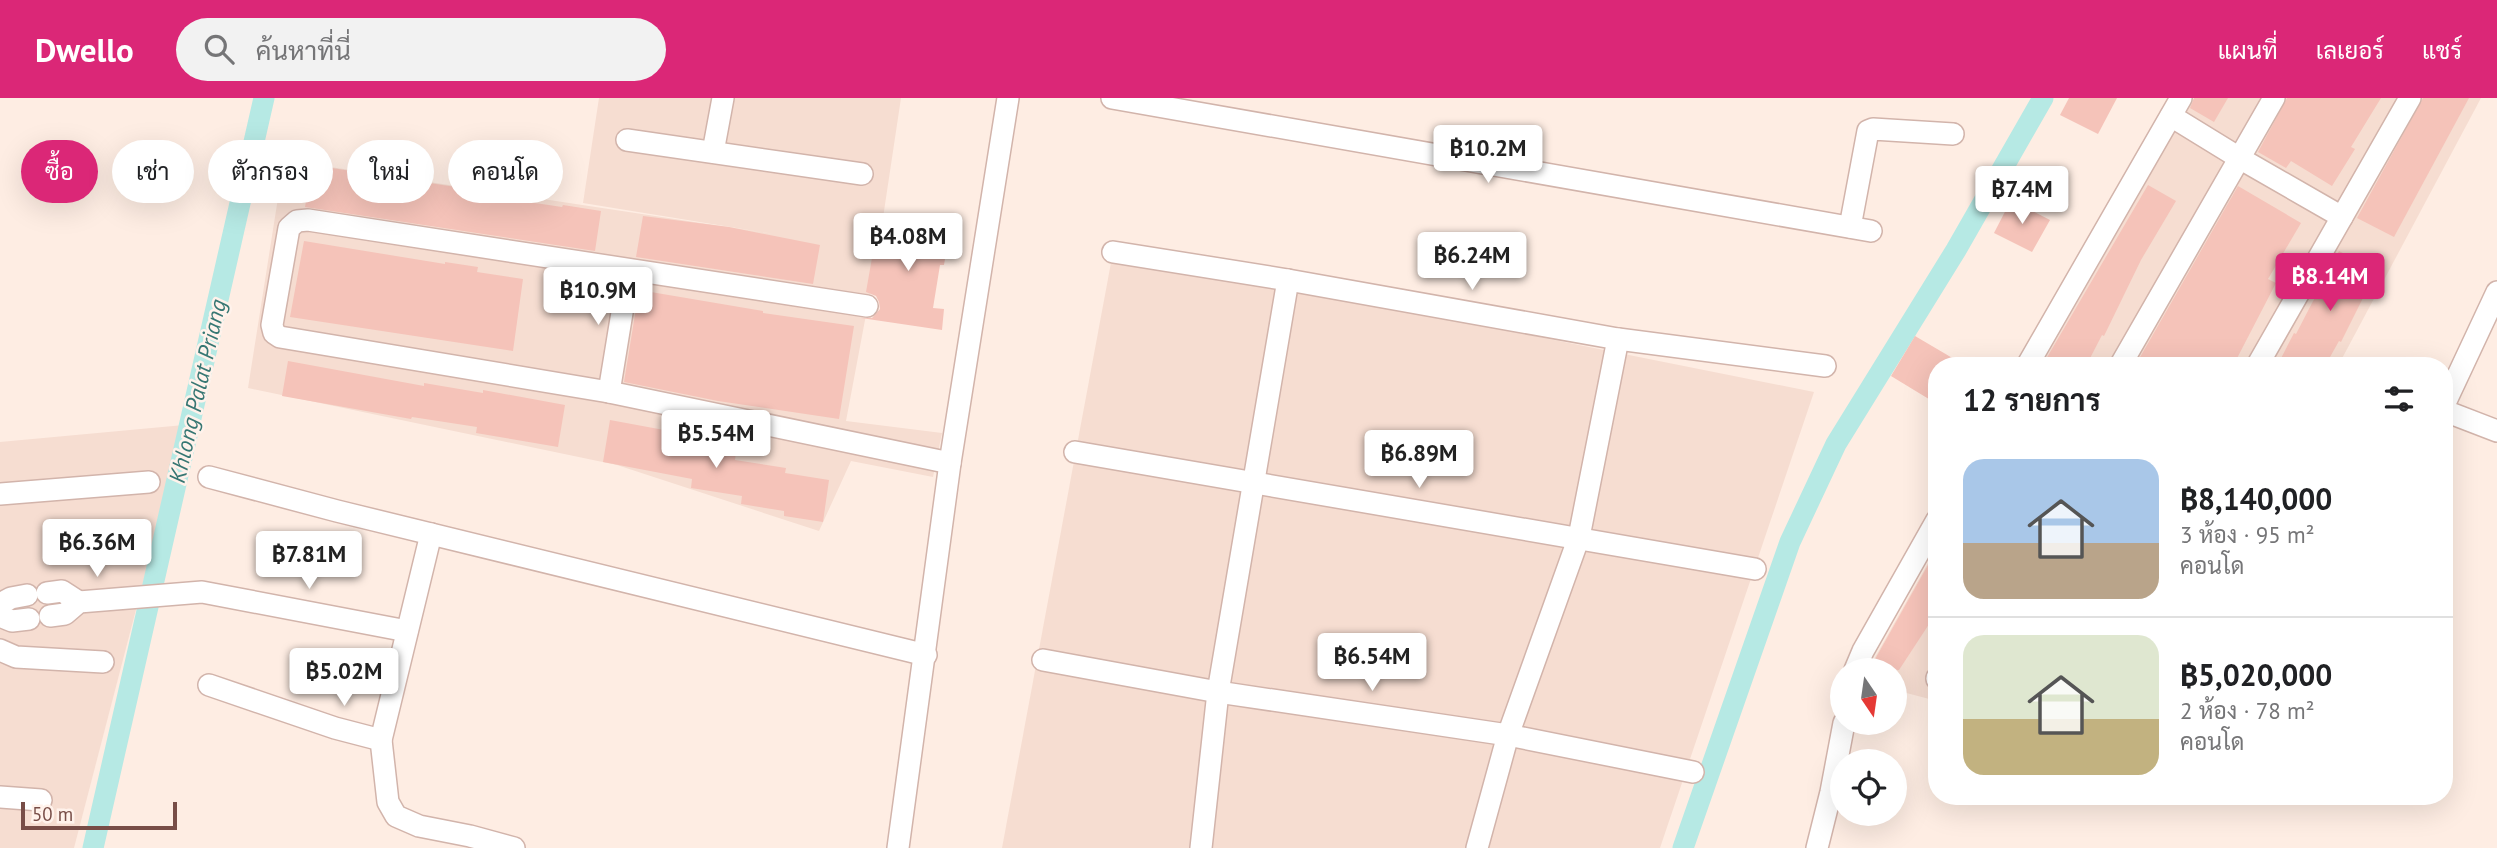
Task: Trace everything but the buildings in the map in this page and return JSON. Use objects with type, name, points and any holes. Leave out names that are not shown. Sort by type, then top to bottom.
[{"type":"street","points":[[713,152],[723,98]]},
{"type":"street","points":[[898,848],[950,463],[1008,98]]},
{"type":"street","points":[[1112,98],[1860,229],[1868,131],[1873,129],[1953,134]]},
{"type":"street","points":[[2125,357],[2274,98]]},
{"type":"street","points":[[2263,357],[2410,98]]},
{"type":"street","points":[[2032,357],[2176,107],[2241,159],[2342,217]]},
{"type":"street","points":[[627,140],[862,174]]},
{"type":"street","points":[[867,306],[308,220],[297,221],[289,228],[272,325],[274,333],[280,337],[609,392],[950,463]]},
{"type":"street","points":[[1113,252],[1288,280],[1618,339],[1825,366]]},
{"type":"street","points":[[609,392],[629,270]]},
{"type":"street","points":[[1201,848],[1218,692],[1288,280]]},
{"type":"street","points":[[2453,386],[2497,292]]},
{"type":"street","points":[[1477,848],[1508,735],[1579,537],[1618,339]]},
{"type":"street","points":[[2453,414],[2497,431]]},
{"type":"street","points":[[1075,452],[1755,569]]},
{"type":"street","points":[[209,477],[431,534],[926,654]]},
{"type":"street","points":[[0,494],[149,482]]},
{"type":"street","points":[[431,534],[381,740],[388,802],[396,816],[419,826],[514,848]]},
{"type":"street","points":[[1860,658],[1928,536]]},
{"type":"street","points":[[79,602],[62,591],[11,598],[0,611],[12,621],[65,614],[79,602],[202,592],[407,631]]},
{"type":"street","points":[[0,650],[16,657],[103,662]]},
{"type":"street","points":[[1043,660],[1218,692],[1508,735],[1693,772]]},
{"type":"street","points":[[209,685],[335,728],[381,740]]},
{"type":"street","points":[[1817,848],[1842,735]]},
{"type":"street","points":[[0,797],[41,800]]},
{"type":"shaded area","points":[[599,98],[901,98],[878,251],[846,421],[942,433],[933,477],[851,461],[819,531],[617,465],[248,388],[277,203],[333,203],[333,167],[347,170],[347,203],[434,203],[434,183],[448,185],[448,203],[563,202],[774,234],[583,203]]},
{"type":"shaded area","points":[[2194,98],[2481,98],[2343,357],[2046,357]]},
{"type":"shaded area","points":[[1113,252],[1814,392],[1660,848],[1002,848]]},
{"type":"shaded area","points":[[184,425],[74,848],[0,848],[0,442]]},
{"type":"shaded area","points":[[1928,563],[1928,699],[1908,693],[1908,658],[1875,658]]},
{"type":"waterway","name":"Khlong Palat Priang","points":[[93,848],[264,98]]},
{"type":"waterway","points":[[1683,848],[1790,542],[1836,444],[1956,250],[2043,98]]}]
